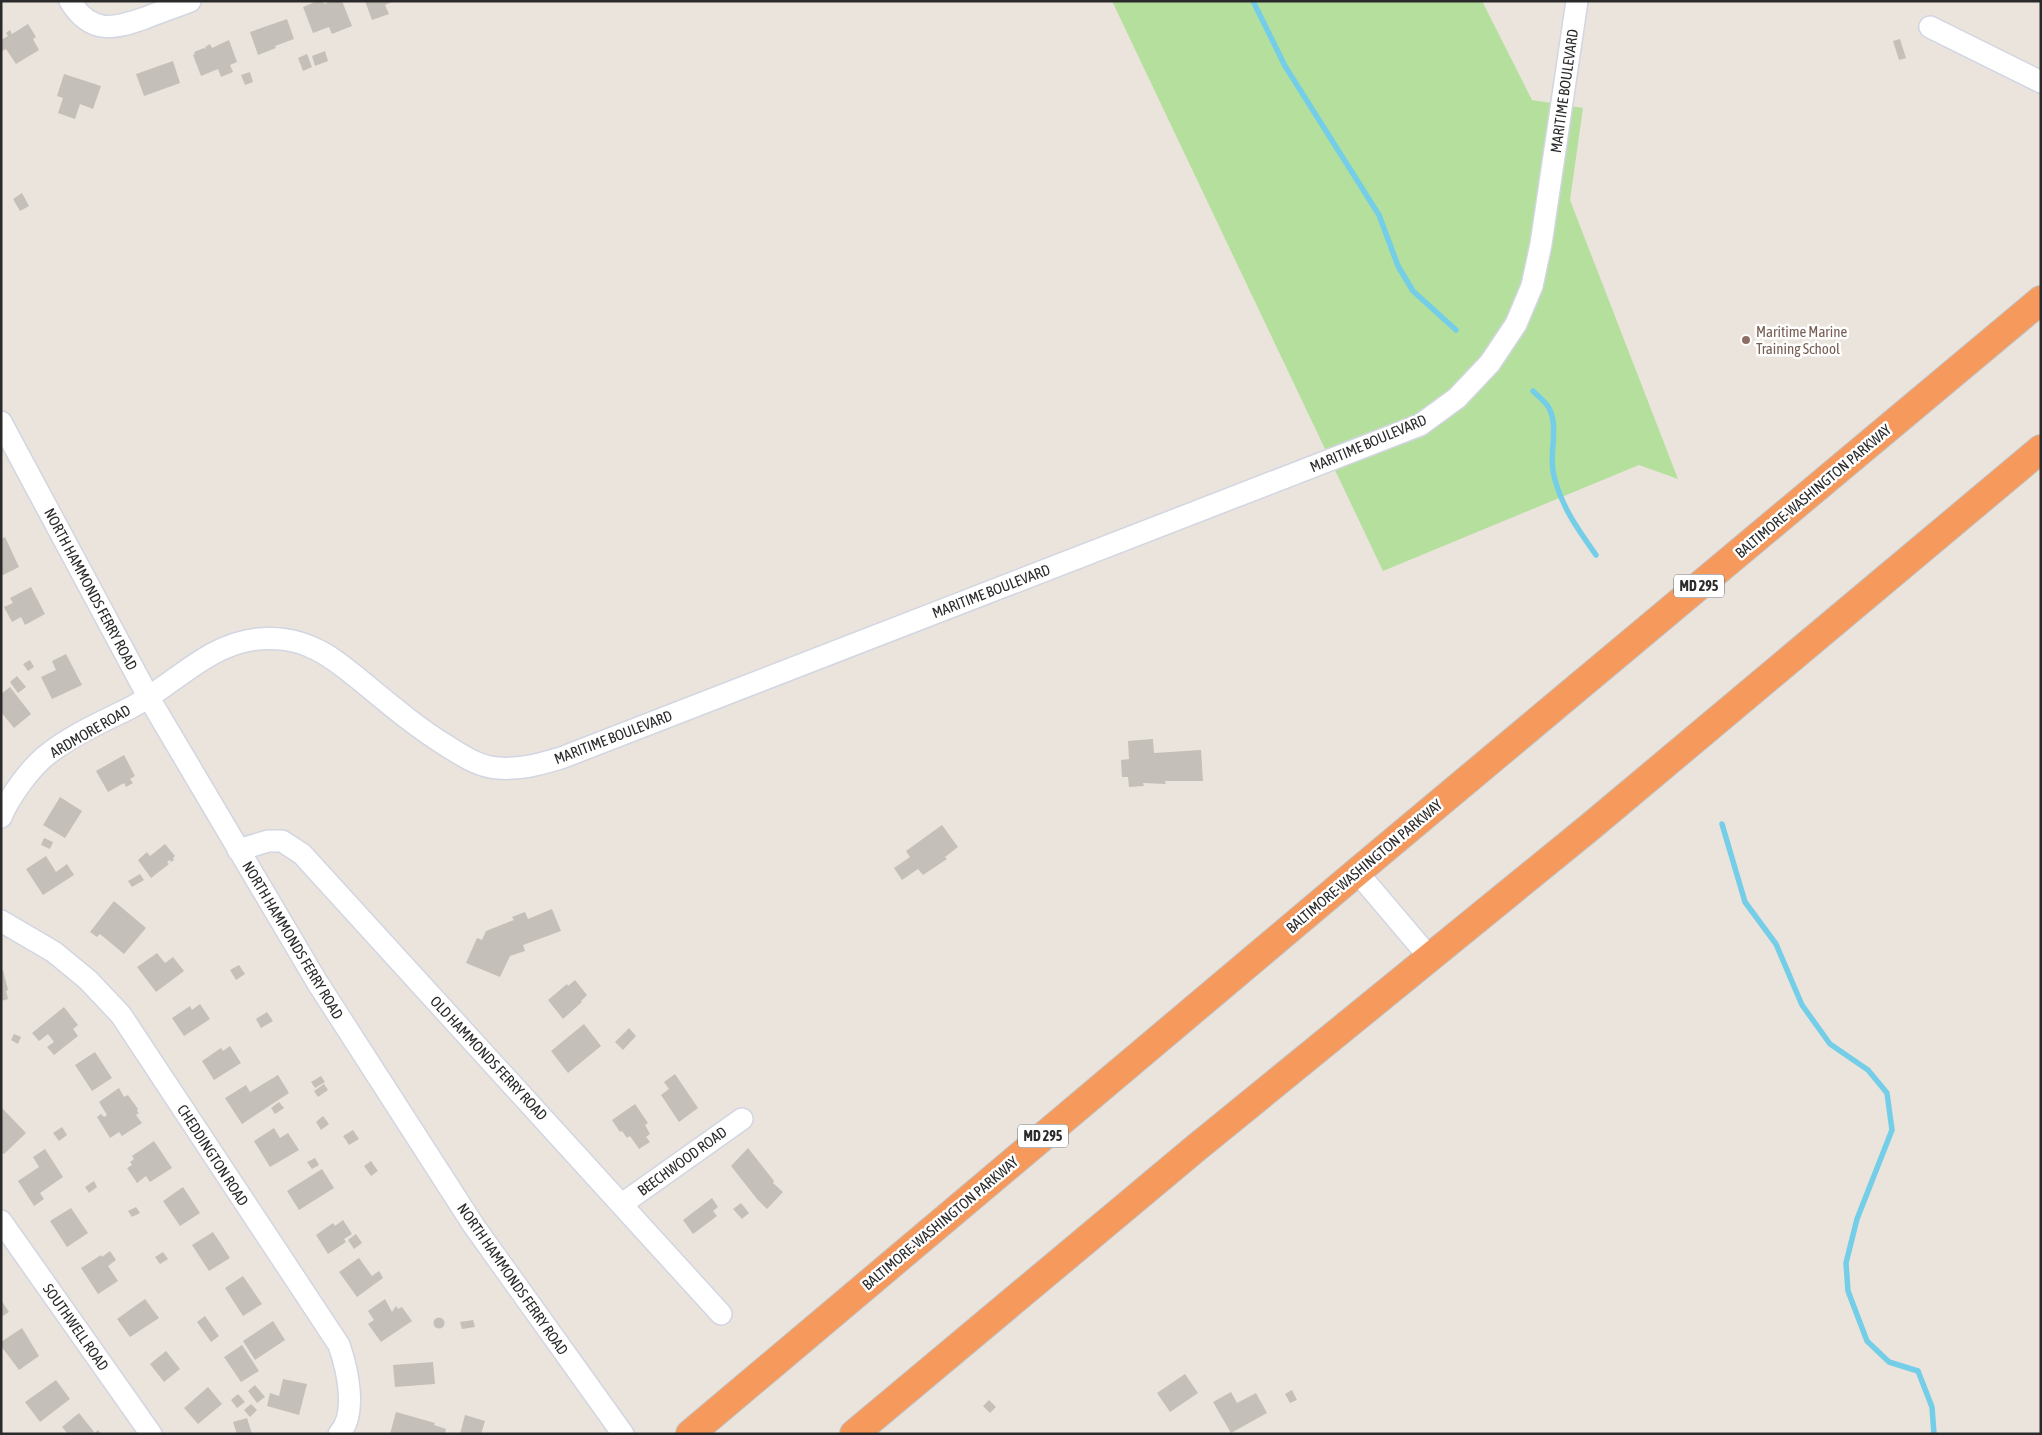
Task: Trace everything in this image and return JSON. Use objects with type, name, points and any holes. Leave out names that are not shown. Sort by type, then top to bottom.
[{"type":"highway","name":"BALTIMORE-WASHINGTON PARKWAY","points":[[690,1434],[1356,872],[2041,300]]},
{"type":"highway","points":[[854,1434],[1196,1148],[1620,802],[2041,449]]},
{"type":"street","points":[[70,1],[78,13],[90,22],[106,27],[120,27],[190,1]]},
{"type":"street","name":"MARITIME BOULEVARD","points":[[149,698],[196,662],[231,646],[258,639],[288,640],[314,648],[344,668],[433,737],[469,760],[497,768],[525,768],[580,751],[1420,424],[1457,398],[1490,363],[1516,324],[1532,286],[1541,244],[1578,1]]},
{"type":"street","points":[[1930,27],[2041,82]]},
{"type":"street","name":"NORTH HAMMONDS FERRY ROAD","points":[[1,422],[149,698],[317,982],[474,1226],[623,1434]]},
{"type":"street","name":"ARDMORE ROAD","points":[[1,817],[18,787],[47,755],[86,730],[149,698]]},
{"type":"street","name":"OLD HAMMONDS FERRY ROAD","points":[[238,850],[268,841],[282,841],[302,854],[721,1314]]},
{"type":"street","points":[[1356,872],[1430,958]]},
{"type":"street","name":"CHEDDINGTON ROAD","points":[[1,921],[54,952],[88,980],[120,1015],[328,1328],[339,1345],[345,1362],[349,1384],[350,1408],[342,1431],[339,1434]]},
{"type":"street","name":"BEECHWOOD ROAD","points":[[622,1204],[742,1119]]},
{"type":"street","name":"SOUTHWELL ROAD","points":[[1,1220],[151,1434]]},
{"type":"green space","points":[[1112,1],[1482,1],[1532,100],[1583,108],[1570,200],[1678,479],[1639,465],[1383,571]]},
{"type":"building","points":[[317,1],[323,1],[324,4],[332,1],[342,1],[352,26],[332,34],[329,27],[313,33],[303,7]]},
{"type":"building","points":[[365,1],[394,1],[385,5],[389,14],[372,20]]},
{"type":"building","points":[[287,19],[294,39],[258,55],[250,32]]},
{"type":"building","points":[[28,24],[36,37],[33,39],[39,50],[16,64],[6,49],[2,51],[1,40],[8,36],[6,33],[10,30],[12,34]]},
{"type":"building","points":[[1900,39],[1906,58],[1899,60],[1893,41]]},
{"type":"building","points":[[229,40],[237,62],[230,65],[233,72],[221,77],[218,69],[201,76],[193,55],[195,54],[194,52],[206,49],[205,47],[210,44],[212,48]]},
{"type":"building","points":[[325,51],[328,61],[315,66],[312,56]]},
{"type":"building","points":[[307,54],[312,67],[303,71],[298,58]]},
{"type":"building","points":[[173,61],[180,83],[144,96],[136,74]]},
{"type":"building","points":[[250,72],[253,82],[245,85],[241,75]]},
{"type":"building","points":[[64,74],[101,86],[93,109],[80,104],[75,119],[58,113],[63,98],[57,96]]},
{"type":"building","points":[[22,193],[29,206],[20,211],[13,199]]},
{"type":"building","points":[[5,537],[19,567],[1,576],[1,539]]},
{"type":"building","points":[[31,587],[45,614],[25,625],[21,617],[12,622],[4,607],[13,603],[10,598]]},
{"type":"building","points":[[66,654],[82,685],[52,699],[41,677],[56,670],[52,661]]},
{"type":"building","points":[[30,660],[34,667],[28,671],[23,664]]},
{"type":"building","points":[[17,676],[26,687],[18,693],[10,682]]},
{"type":"building","points":[[10,687],[31,714],[14,728],[1,712],[1,694]]},
{"type":"building","points":[[1153,739],[1154,753],[1201,750],[1203,781],[1165,781],[1166,784],[1143,783],[1144,786],[1129,787],[1128,777],[1122,777],[1121,760],[1129,759],[1128,741]]},
{"type":"building","points":[[124,755],[135,776],[130,779],[133,783],[126,787],[124,783],[108,792],[96,771]]},
{"type":"building","points":[[60,797],[82,811],[65,838],[43,825]]},
{"type":"building","points":[[942,825],[958,847],[945,857],[947,859],[923,875],[918,869],[902,880],[894,868],[910,857],[906,851]]},
{"type":"building","points":[[44,838],[53,842],[50,849],[41,845]]},
{"type":"building","points":[[165,844],[175,856],[174,860],[167,862],[169,864],[151,878],[138,860],[147,852],[150,856]]},
{"type":"building","points":[[46,856],[56,872],[67,864],[74,875],[43,895],[26,869]]},
{"type":"building","points":[[140,874],[144,880],[132,887],[128,881]]},
{"type":"building","points":[[114,901],[146,928],[124,954],[100,934],[97,937],[90,932]]},
{"type":"building","points":[[552,909],[561,931],[523,945],[525,951],[510,956],[500,977],[466,963],[477,938],[482,940],[486,931],[514,920],[512,917],[525,912],[528,919]]},
{"type":"building","points":[[157,953],[165,963],[173,957],[184,971],[156,992],[137,967]]},
{"type":"building","points":[[239,965],[245,974],[236,980],[230,970]]},
{"type":"building","points":[[1,970],[3,970],[8,990],[6,991],[8,999],[1,1001]]},
{"type":"building","points":[[575,980],[587,995],[563,1019],[548,1000],[567,984],[568,986]]},
{"type":"building","points":[[200,1004],[210,1019],[184,1036],[172,1018],[190,1006],[192,1010]]},
{"type":"building","points":[[64,1007],[78,1025],[73,1029],[78,1036],[54,1055],[47,1047],[54,1042],[48,1034],[39,1041],[32,1033]]},
{"type":"building","points":[[267,1012],[273,1021],[261,1028],[256,1019]]},
{"type":"building","points":[[584,1024],[601,1046],[568,1073],[551,1051]]},
{"type":"building","points":[[629,1028],[636,1036],[623,1050],[615,1042]]},
{"type":"building","points":[[14,1034],[21,1037],[18,1044],[11,1040]]},
{"type":"building","points":[[230,1046],[241,1063],[214,1080],[202,1061],[221,1048],[223,1051]]},
{"type":"building","points":[[95,1052],[112,1078],[92,1091],[75,1065]]},
{"type":"building","points":[[675,1074],[698,1108],[679,1122],[661,1095],[669,1089],[664,1082]]},
{"type":"building","points":[[278,1075],[289,1093],[242,1124],[225,1098],[246,1085],[250,1092]]},
{"type":"building","points":[[321,1076],[325,1082],[315,1088],[311,1082]]},
{"type":"building","points":[[324,1084],[328,1090],[318,1097],[314,1091]]},
{"type":"building","points":[[119,1088],[124,1097],[128,1095],[138,1109],[139,1113],[136,1115],[142,1123],[122,1136],[119,1132],[110,1138],[97,1117],[101,1114],[104,1117],[107,1115],[99,1102]]},
{"type":"building","points":[[279,1102],[284,1108],[275,1114],[271,1108]]},
{"type":"building","points":[[635,1104],[648,1123],[645,1125],[650,1134],[646,1137],[650,1142],[639,1149],[630,1136],[627,1138],[622,1131],[620,1132],[612,1120]]},
{"type":"building","points":[[1,1107],[26,1133],[4,1154],[1,1152]]},
{"type":"building","points":[[323,1116],[329,1124],[321,1130],[316,1122]]},
{"type":"building","points":[[62,1127],[67,1135],[59,1141],[53,1133]]},
{"type":"building","points":[[274,1128],[280,1138],[288,1133],[299,1150],[270,1167],[254,1141]]},
{"type":"building","points":[[353,1130],[359,1139],[349,1145],[343,1136]]},
{"type":"building","points":[[154,1141],[172,1168],[150,1182],[146,1176],[137,1183],[127,1168],[132,1165],[130,1162],[134,1159],[132,1156]]},
{"type":"building","points":[[748,1148],[774,1181],[773,1183],[783,1192],[767,1209],[731,1166]]},
{"type":"building","points":[[45,1149],[63,1177],[40,1193],[44,1199],[34,1206],[18,1181],[39,1167],[33,1157]]},
{"type":"building","points":[[315,1158],[319,1165],[312,1169],[307,1162]]},
{"type":"building","points":[[371,1161],[378,1171],[371,1176],[364,1166]]},
{"type":"building","points":[[322,1169],[334,1188],[299,1210],[287,1191]]},
{"type":"building","points":[[94,1181],[97,1187],[89,1193],[85,1187]]},
{"type":"building","points":[[183,1187],[200,1213],[180,1226],[163,1201]]},
{"type":"building","points":[[712,1198],[718,1207],[713,1211],[717,1216],[693,1234],[683,1220]]},
{"type":"building","points":[[741,1203],[749,1213],[742,1219],[733,1209]]},
{"type":"building","points":[[136,1207],[140,1213],[132,1217],[128,1211]]},
{"type":"building","points":[[71,1208],[88,1233],[67,1247],[50,1221]]},
{"type":"building","points":[[343,1220],[352,1234],[344,1239],[346,1242],[328,1254],[316,1235],[333,1223],[335,1226]]},
{"type":"building","points":[[213,1232],[230,1258],[209,1271],[192,1245]]},
{"type":"building","points":[[356,1234],[362,1243],[354,1249],[348,1240]]},
{"type":"building","points":[[110,1251],[116,1260],[108,1266],[118,1281],[98,1294],[81,1268]]},
{"type":"building","points":[[163,1252],[168,1259],[160,1264],[155,1257]]},
{"type":"building","points":[[359,1258],[372,1276],[379,1271],[383,1278],[357,1297],[339,1272]]},
{"type":"building","points":[[243,1276],[262,1304],[243,1316],[225,1288]]},
{"type":"building","points":[[145,1299],[159,1318],[130,1337],[117,1319]]},
{"type":"building","points":[[385,1299],[392,1312],[396,1306],[398,1309],[402,1307],[412,1321],[381,1342],[368,1324],[374,1320],[368,1311]]},
{"type":"building","points":[[1,1300],[9,1312],[1,1317]]},
{"type":"building","points":[[205,1316],[219,1336],[211,1342],[197,1322]]},
{"type":"building","points":[[439,1317],[445,1323],[439,1329],[433,1323]]},
{"type":"building","points":[[473,1320],[475,1327],[462,1329],[460,1322]]},
{"type":"building","points":[[273,1321],[285,1340],[255,1360],[243,1341]]},
{"type":"building","points":[[22,1328],[39,1356],[19,1370],[1,1346],[1,1342]]},
{"type":"building","points":[[242,1345],[259,1371],[241,1382],[224,1357]]},
{"type":"building","points":[[166,1351],[180,1369],[164,1382],[150,1364]]},
{"type":"building","points":[[433,1362],[435,1384],[395,1387],[393,1365]]},
{"type":"building","points":[[1185,1374],[1198,1393],[1170,1412],[1157,1393]]},
{"type":"building","points":[[283,1379],[307,1384],[299,1415],[267,1406],[270,1393],[279,1396]]},
{"type":"building","points":[[56,1380],[70,1399],[40,1422],[25,1402]]},
{"type":"building","points":[[255,1385],[265,1397],[257,1403],[248,1391]]},
{"type":"building","points":[[208,1387],[222,1404],[198,1424],[184,1408]]},
{"type":"building","points":[[1292,1390],[1297,1400],[1290,1403],[1285,1394]]},
{"type":"building","points":[[1231,1392],[1237,1403],[1256,1393],[1267,1413],[1231,1433],[1213,1402]]},
{"type":"building","points":[[238,1394],[245,1402],[237,1408],[231,1400]]},
{"type":"building","points":[[989,1400],[996,1407],[990,1413],[983,1406]]},
{"type":"building","points":[[251,1404],[257,1410],[250,1417],[244,1410]]},
{"type":"building","points":[[396,1412],[435,1423],[434,1425],[446,1429],[445,1434],[390,1434]]},
{"type":"building","points":[[79,1413],[95,1433],[98,1430],[101,1434],[68,1434],[62,1427]]},
{"type":"building","points":[[465,1415],[485,1421],[481,1434],[460,1434]]},
{"type":"building","points":[[247,1418],[252,1434],[237,1434],[233,1422]]},
{"type":"waterway","points":[[1253,1],[1285,66],[1379,215],[1398,266],[1413,291],[1456,330]]},
{"type":"waterway","points":[[1533,391],[1547,405],[1552,416],[1554,434],[1552,461],[1558,491],[1572,519],[1596,555]]},
{"type":"waterway","points":[[1722,824],[1745,902],[1776,944],[1802,1005],[1830,1044],[1868,1070],[1887,1093],[1892,1130],[1857,1219],[1846,1263],[1848,1291],[1867,1341],[1889,1362],[1918,1371],[1932,1407],[1934,1434]]},
{"type":"place","name":"Maritime Marine Training School","points":[[1746,340]]}]
